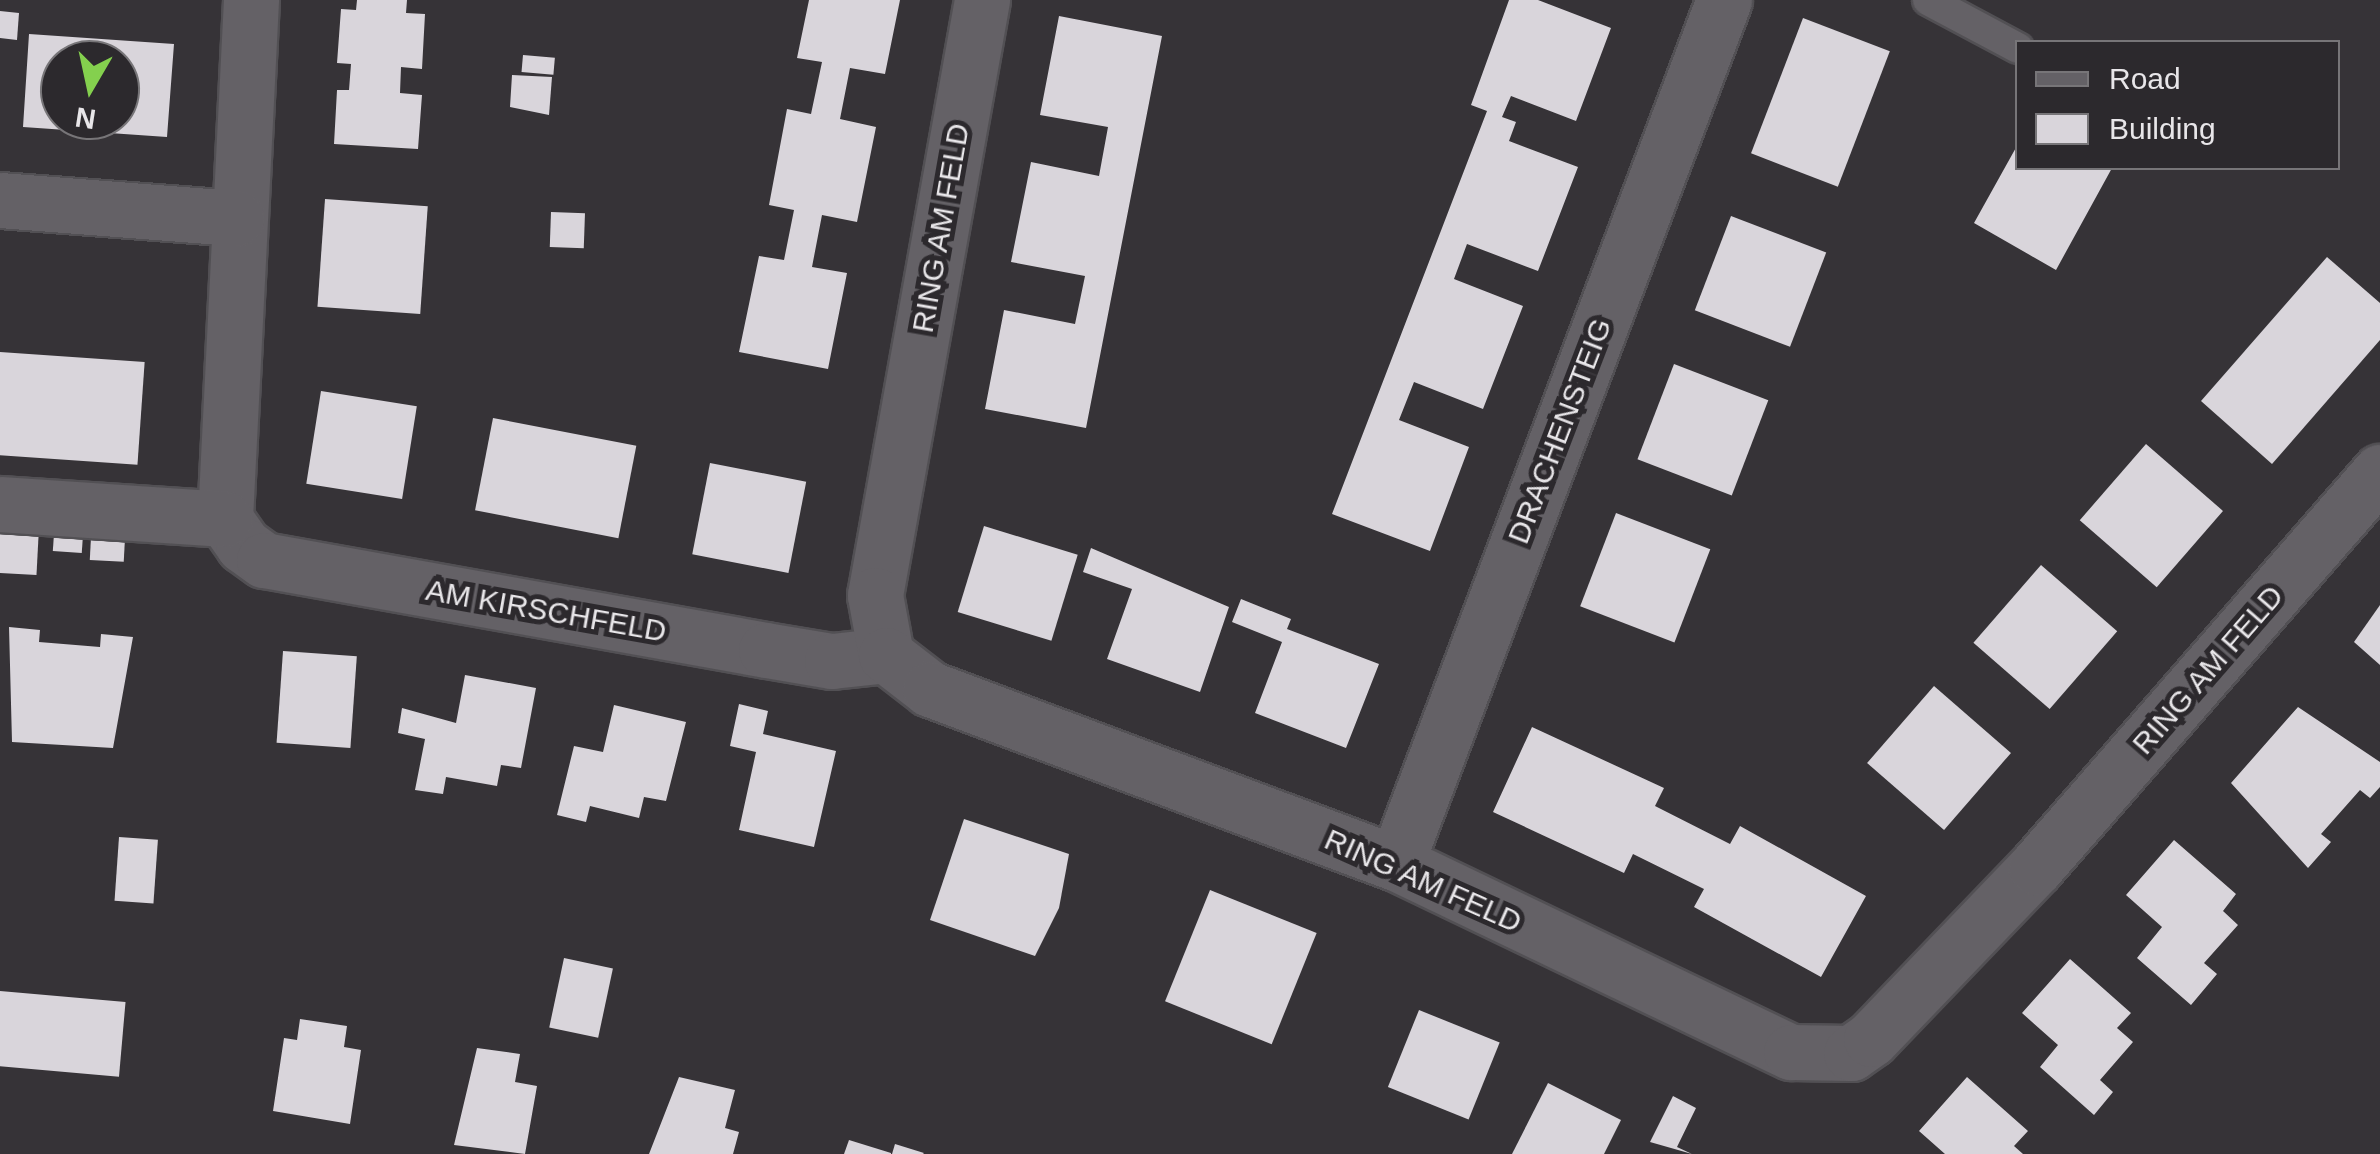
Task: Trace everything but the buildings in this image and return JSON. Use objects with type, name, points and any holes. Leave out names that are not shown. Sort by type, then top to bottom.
[{"type":"street","points":[[0,504],[225,519],[236,218],[251,0]]},
{"type":"street","name":"RING AM FELD","points":[[982,0],[875,595],[886,655],[930,689],[1396,863],[1791,1052],[1850,1052],[2036,867],[2380,472]]},
{"type":"street","name":"DRACHENSTEIG","points":[[1396,863],[1724,0]]},
{"type":"street","points":[[0,200],[236,218]]},
{"type":"street","name":"AM KIRSCHFELD","points":[[225,519],[264,560],[832,661],[886,655]]},
{"type":"lane","points":[[1928,0],[2015,46]]}]
